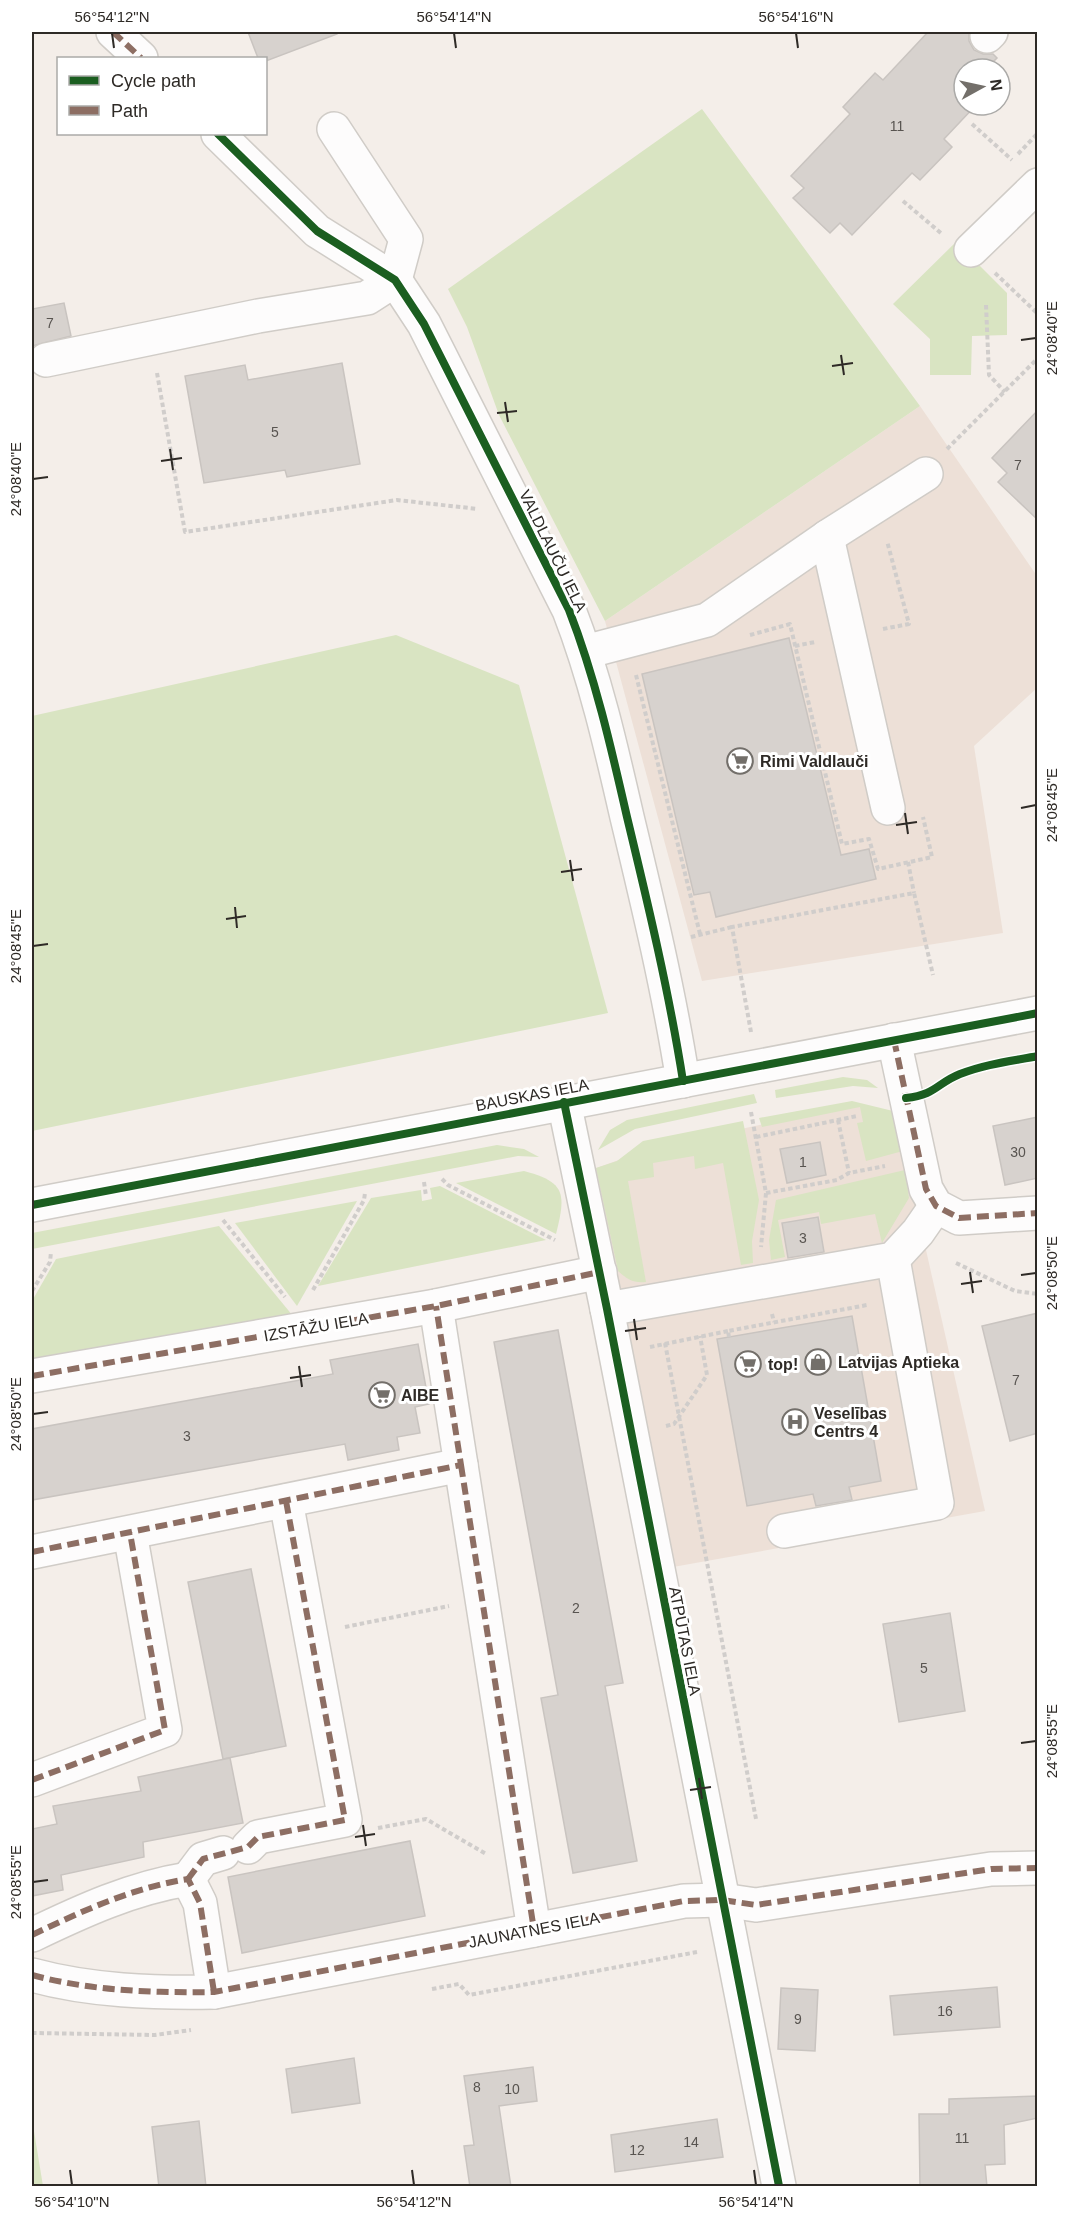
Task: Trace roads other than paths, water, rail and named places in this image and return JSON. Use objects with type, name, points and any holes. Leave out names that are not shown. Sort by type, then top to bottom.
[{"type":"street","points":[[114,32],[140,57]]},
{"type":"street","points":[[46,360],[258,316],[367,298],[395,280],[406,238],[334,129]]},
{"type":"street","name":"VALDLAUČU IELA","points":[[219,135],[317,231],[395,280],[424,324],[569,610],[585,652],[634,846],[673,1018],[683,1081]]},
{"type":"street","points":[[971,250],[1038,185]]},
{"type":"street","points":[[585,652],[707,620],[934,463]]},
{"type":"street","points":[[827,537],[888,808]]},
{"type":"street","name":"BAUSKAS IELA","points":[[32,1205],[1038,1013]]},
{"type":"street","points":[[894,1040],[926,1189],[936,1206],[959,1218],[1038,1213]]},
{"type":"street","name":"ATPŪTAS IELA","points":[[564,1102],[600,1272],[779,2187]]},
{"type":"street","points":[[607,1309],[893,1259],[918,1232],[936,1206]]},
{"type":"street","points":[[784,1531],[937,1503],[893,1259]]},
{"type":"street","name":"IZSTĀŽU IELA","points":[[32,1376],[300,1322],[436,1306],[600,1272]]},
{"type":"street","points":[[436,1306],[534,1930]]},
{"type":"street","points":[[32,1552],[461,1466]]},
{"type":"street","points":[[32,1935],[94,1905],[158,1884],[188,1879],[202,1859],[235,1850],[258,1837],[345,1820],[286,1502]]},
{"type":"street","points":[[32,1780],[165,1730],[130,1533]]},
{"type":"street","name":"JAUNATNES IELA","points":[[32,1976],[90,1987],[159,1993],[214,1992],[684,1900],[722,1900],[756,1905],[991,1869],[1038,1868]]},
{"type":"street","points":[[188,1879],[200,1903],[214,1992]]},
{"type":"place","name":"Rimi Valdlauči","points":[[740,761]]},
{"type":"place","name":"Latvijas Aptieka","points":[[818,1362]]},
{"type":"place","name":"top!","points":[[748,1364]]},
{"type":"place","name":"AIBE","points":[[382,1395]]},
{"type":"place","name":"Veselības Centrs 4","points":[[795,1422]]}]
